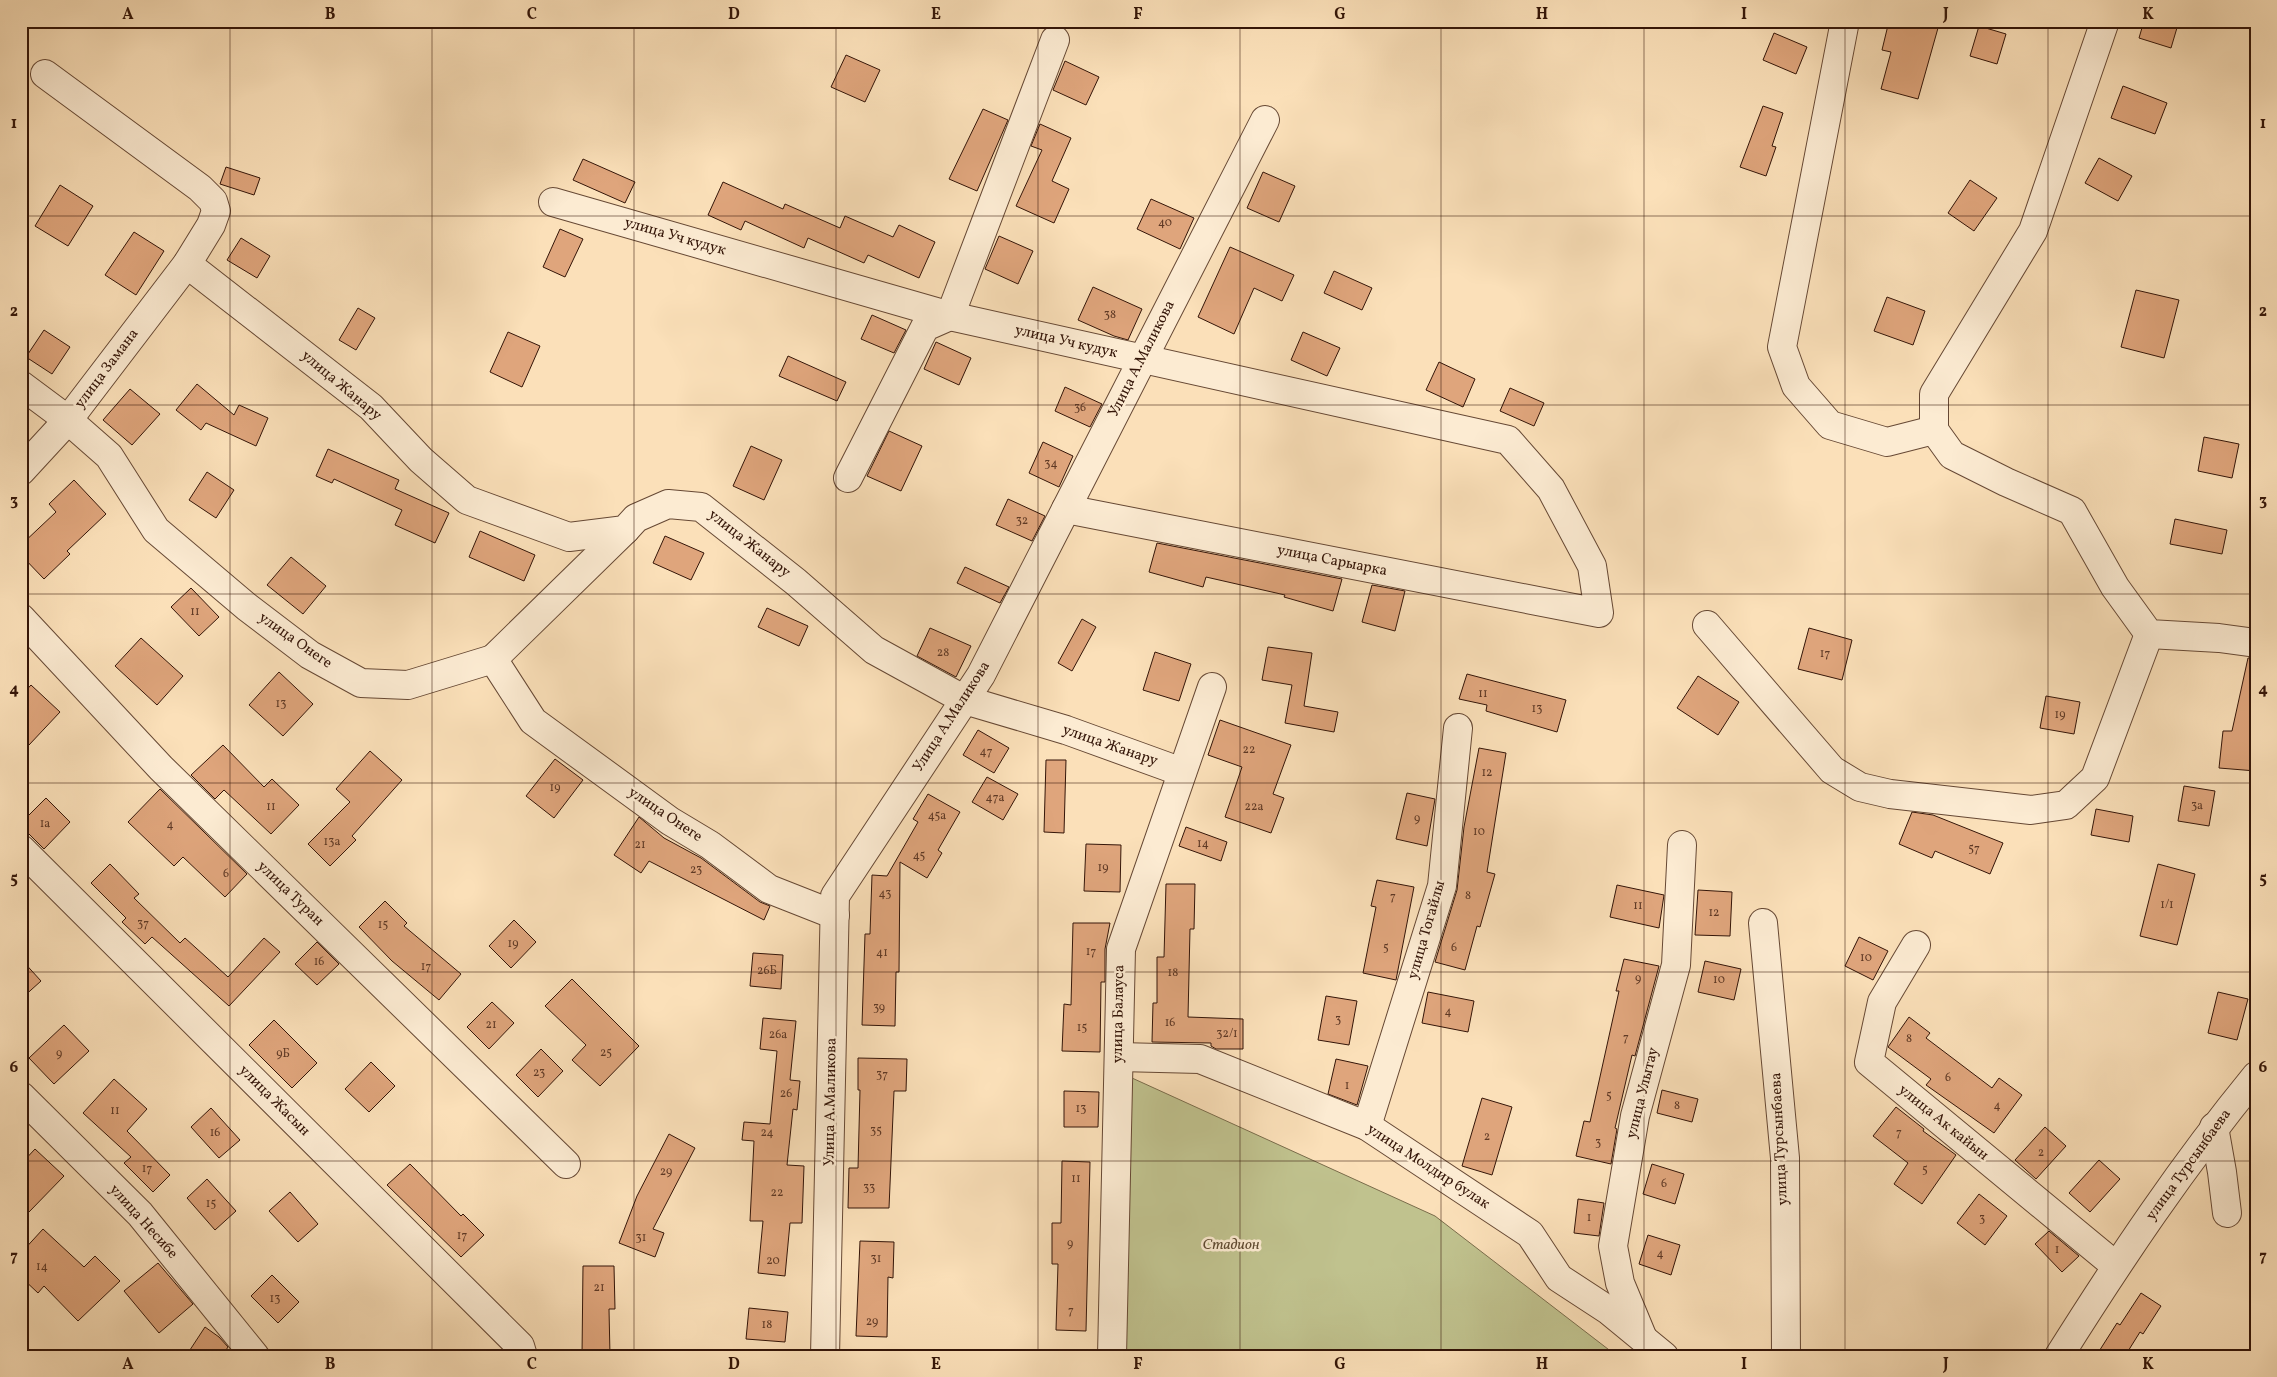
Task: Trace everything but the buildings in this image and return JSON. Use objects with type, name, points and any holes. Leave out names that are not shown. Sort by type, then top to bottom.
[{"type":"street","points":[[1845,21],[1782,347],[1796,386],[1830,425],[1887,442],[1934,430]]},
{"type":"street","points":[[2105,21],[2033,230],[1934,394],[1934,430],[1952,455],[2006,482],[2072,511],[2115,587],[2149,634]]},
{"type":"street","points":[[848,478],[925,327],[950,316],[1055,40]]},
{"type":"street","name":"улица Замана","points":[[21,471],[68,420],[187,264],[211,225],[216,210],[213,201],[200,188],[44,74]]},
{"type":"street","name":"Улица А.Маликова","points":[[826,1356],[835,896],[982,675],[1265,120]]},
{"type":"street","name":"улица Уч кудук","points":[[553,202],[950,316],[1508,440],[1551,489],[1592,566],[1598,613]]},
{"type":"street","name":"улица Жанару","points":[[187,264],[371,407],[421,460],[467,500],[570,538],[625,530],[636,518],[668,504],[701,506],[796,582],[874,650],[965,700],[1066,730],[1182,772]]},
{"type":"street","name":"улица Онеге","points":[[21,384],[68,420],[109,456],[156,530],[247,607],[310,655],[361,683],[408,685],[493,659],[532,721],[670,822],[710,845],[769,889],[835,915]]},
{"type":"street","name":"улица Сарыарка","points":[[1066,508],[1598,613]]},
{"type":"street","points":[[493,659],[625,530]]},
{"type":"street","name":"улица Туран","points":[[21,618],[161,768],[566,1164]]},
{"type":"street","points":[[1707,625],[1832,770],[1860,788],[1890,794],[2031,810],[2066,805],[2095,778],[2149,634]]},
{"type":"street","points":[[2149,634],[2219,638],[2256,643]]},
{"type":"street","name":"улица Балауса","points":[[1112,1356],[1121,949],[1212,687]]},
{"type":"street","name":"улица Тогайлы","points":[[1367,1126],[1442,886],[1458,728]]},
{"type":"street","name":"улица Улытау","points":[[1643,1337],[1620,1283],[1613,1246],[1635,1116],[1676,965],[1682,844]]},
{"type":"street","name":"улица Жасын","points":[[21,850],[520,1346],[523,1356]]},
{"type":"street","name":"улица Турсынбаева","points":[[1763,923],[1784,1158],[1786,1356]]},
{"type":"street","name":"улица Ак кайын","points":[[1916,945],[1882,1002],[1869,1062],[2116,1266]]},
{"type":"street","name":"улица Молдир булак","points":[[1118,1056],[1200,1059],[1367,1126],[1530,1234],[1559,1278],[1608,1310],[1664,1356]]},
{"type":"street","name":"улица Турсынбаева","points":[[2059,1356],[2116,1266],[2214,1127],[2255,1080]]},
{"type":"street","name":"улица Несибе","points":[[21,1096],[140,1214],[255,1356]]},
{"type":"street","points":[[2214,1127],[2227,1213]]},
{"type":"green space","name":"Стадион","points":[[1132,1078],[1435,1216],[1617,1356],[1112,1356]]}]
